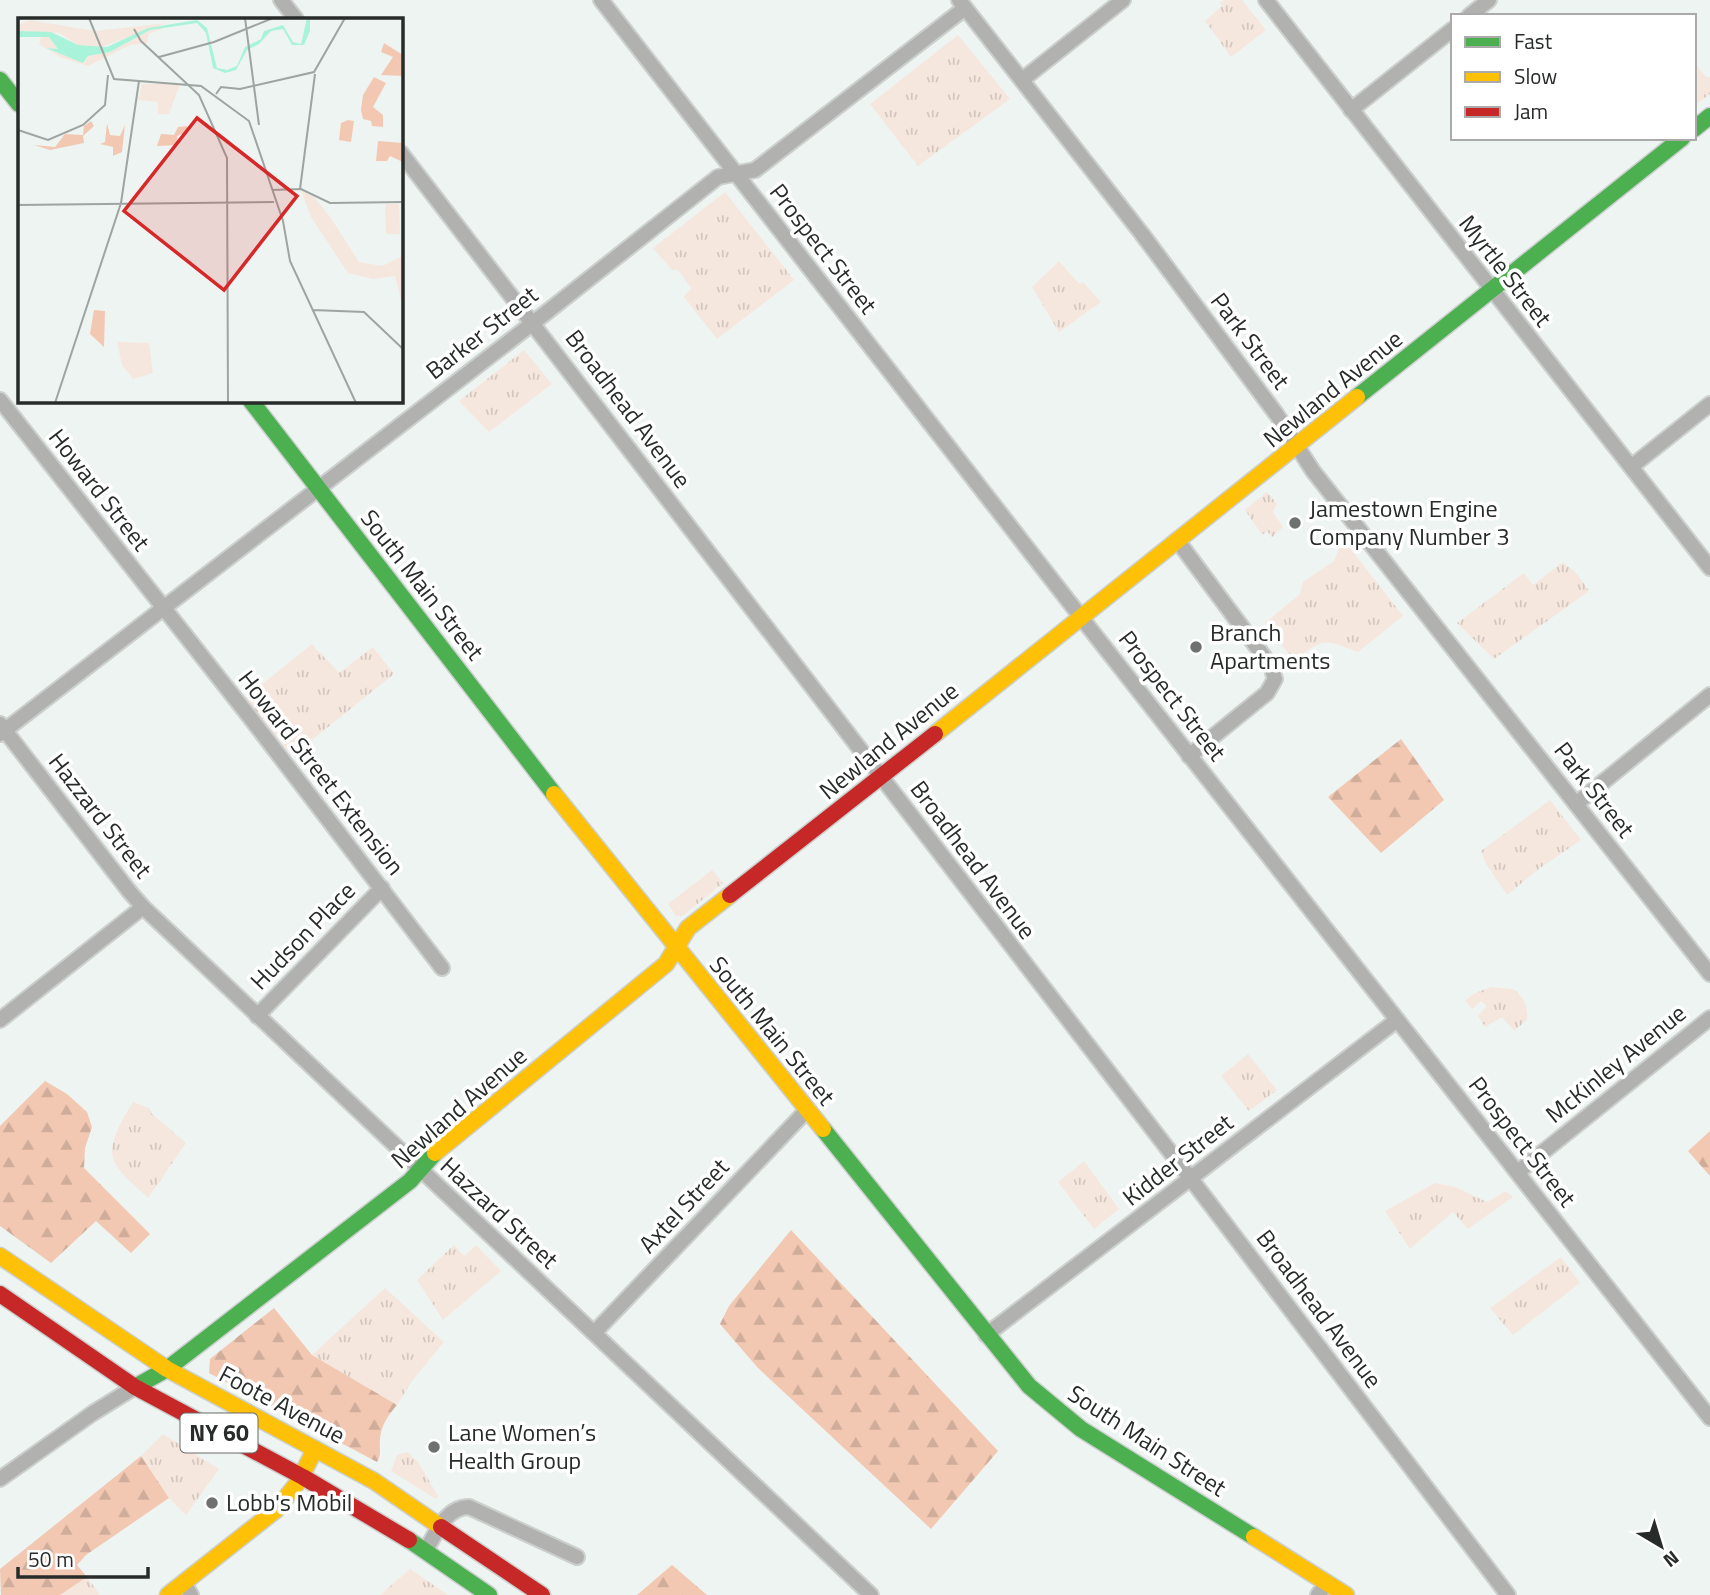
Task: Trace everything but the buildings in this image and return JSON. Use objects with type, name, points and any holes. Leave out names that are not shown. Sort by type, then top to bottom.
[{"type":"main road","points":[[0,80],[18,103]]},
{"type":"main road","points":[[1696,127],[1710,116]]},
{"type":"main road","name":"Newland Avenue","points":[[135,1388],[167,1369],[400,1189],[431,1156],[666,964],[688,928],[1298,446],[1680,140]]},
{"type":"main road","name":"South Main Street","points":[[252,402],[550,789],[1029,1386],[1063,1416],[1323,1589],[1346,1595]]},
{"type":"main road","name":"Foote Avenue","points":[[0,1256],[167,1369],[374,1482],[542,1595]]},
{"type":"main road","name":"NY 60","points":[[0,1294],[135,1388],[303,1477],[426,1550],[489,1595]]},
{"type":"main road","points":[[168,1595],[188,1589],[277,1509],[303,1477],[315,1449]]},
{"type":"street","points":[[281,0],[295,18]]},
{"type":"street","name":"Prospect Street","points":[[601,0],[1080,617],[1710,1418]]},
{"type":"street","points":[[1023,80],[1123,0]]},
{"type":"street","name":"Myrtle Street","points":[[1266,0],[1710,568]]},
{"type":"street","points":[[1472,14],[1489,0]]},
{"type":"street","name":"Barker Street","points":[[2,729],[319,488],[718,177],[755,170],[962,4]]},
{"type":"street","name":"Park Street","points":[[962,4],[1150,245],[1298,446],[1313,471],[1710,974]]},
{"type":"street","points":[[1351,110],[1451,31]]},
{"type":"street","name":"Broadhead Avenue","points":[[402,154],[1508,1595]]},
{"type":"street","name":"Howard Street","points":[[0,400],[162,608]]},
{"type":"street","points":[[1631,467],[1710,404]]},
{"type":"street","points":[[1178,540],[1271,666],[1275,679],[1266,693],[1189,756]]},
{"type":"street","name":"Howard Street Extension","points":[[162,608],[216,673],[442,968]]},
{"type":"street","points":[[1576,804],[1710,695]]},
{"type":"street","name":"Hazzard Street","points":[[2,729],[129,891],[144,906],[257,1016],[871,1595]]},
{"type":"street","name":"Hudson Place","points":[[257,1016],[382,888]]},
{"type":"street","points":[[0,1020],[144,906]]},
{"type":"street","name":"McKinley Avenue","points":[[1518,1172],[1710,1018]]},
{"type":"street","name":"Kidder Street","points":[[986,1335],[1397,1020]]},
{"type":"street","name":"Axtel Street","points":[[594,1334],[807,1110]]},
{"type":"street","points":[[0,1479],[93,1413],[135,1388]]},
{"type":"street","points":[[426,1550],[451,1512],[457,1508],[469,1507],[577,1557]]},
{"type":"green space","points":[[1224,0],[1242,0],[1266,30],[1231,57],[1205,21],[1222,6],[1220,3]]},
{"type":"green space","points":[[958,35],[1010,99],[918,166],[870,104]]},
{"type":"green space","points":[[1696,64],[1706,77],[1710,77],[1710,94],[1696,104]]},
{"type":"green space","points":[[725,192],[794,280],[717,339],[684,297],[691,288],[678,270],[672,270],[653,248]]},
{"type":"green space","points":[[1059,261],[1079,284],[1083,282],[1101,302],[1059,332],[1032,287]]},
{"type":"green space","points":[[524,350],[552,384],[489,432],[459,401]]},
{"type":"green space","points":[[1267,492],[1277,504],[1273,512],[1283,527],[1272,537],[1267,531],[1262,535],[1245,510]]},
{"type":"green space","points":[[1346,543],[1403,616],[1358,652],[1324,643],[1294,661],[1265,623],[1300,594],[1303,582],[1334,561],[1339,549]]},
{"type":"green space","points":[[1563,562],[1577,574],[1589,591],[1494,659],[1457,623],[1524,573],[1533,585]]},
{"type":"green space","points":[[312,644],[339,673],[373,647],[394,674],[292,756],[245,698]]},
{"type":"green space","points":[[1401,739],[1444,800],[1381,853],[1328,797]]},
{"type":"green space","points":[[1550,800],[1581,840],[1507,895],[1486,864],[1481,851]]},
{"type":"green space","points":[[712,870],[723,883],[684,915],[676,916],[668,904]]},
{"type":"green space","points":[[1491,987],[1513,989],[1523,998],[1527,1020],[1514,1031],[1502,1017],[1485,1027],[1478,1016],[1487,1006],[1481,1001],[1472,1009],[1465,1001],[1473,994]]},
{"type":"green space","points":[[1248,1054],[1277,1090],[1249,1111],[1221,1076]]},
{"type":"green space","points":[[45,1081],[67,1094],[87,1112],[92,1127],[85,1148],[84,1168],[150,1234],[131,1253],[96,1221],[51,1263],[0,1226],[0,1126]]},
{"type":"green space","points":[[133,1102],[149,1108],[151,1113],[186,1143],[148,1198],[123,1174],[113,1158],[113,1141]]},
{"type":"green space","points":[[1710,1131],[1710,1176],[1688,1151]]},
{"type":"green space","points":[[1084,1161],[1119,1209],[1094,1229],[1058,1182]]},
{"type":"green space","points":[[1435,1183],[1455,1187],[1487,1202],[1506,1191],[1513,1197],[1468,1229],[1453,1212],[1410,1249],[1385,1211]]},
{"type":"green space","points":[[791,1230],[998,1451],[931,1529],[758,1368],[720,1324],[729,1306]]},
{"type":"green space","points":[[454,1245],[464,1256],[476,1245],[501,1271],[443,1320],[417,1280]]},
{"type":"green space","points":[[1561,1257],[1580,1283],[1513,1335],[1490,1308]]},
{"type":"green space","points":[[385,1288],[444,1342],[412,1381],[397,1405],[312,1355]]},
{"type":"green space","points":[[274,1308],[312,1355],[397,1405],[382,1430],[377,1462],[209,1373],[210,1359]]},
{"type":"green space","points":[[163,1434],[219,1469],[186,1515],[169,1498],[141,1456]]},
{"type":"green space","points":[[407,1452],[418,1462],[438,1496],[436,1499],[391,1471],[397,1455]]},
{"type":"green space","points":[[141,1456],[169,1498],[86,1555],[77,1565],[87,1577],[60,1595],[1,1595],[0,1569]]},
{"type":"green space","points":[[672,1565],[707,1595],[637,1595]]},
{"type":"green space","points":[[410,1569],[448,1595],[380,1595]]},
{"type":"green space","points":[[87,1577],[100,1595],[60,1595]]},
{"type":"traffic: fast","points":[[0,80],[18,103]]},
{"type":"traffic: fast","points":[[1696,127],[1710,116]]},
{"type":"traffic: fast","points":[[1357,397],[1679,140]]},
{"type":"traffic: fast","points":[[252,402],[554,794]]},
{"type":"traffic: fast","points":[[823,1129],[1029,1386],[1081,1429],[1254,1537]]},
{"type":"traffic: fast","points":[[135,1387],[167,1369],[410,1181],[435,1153]]},
{"type":"traffic: fast","points":[[409,1540],[489,1595]]},
{"type":"traffic: slow","points":[[935,734],[1357,397]]},
{"type":"traffic: slow","points":[[554,794],[823,1129]]},
{"type":"traffic: slow","points":[[435,1153],[666,964],[688,928],[730,895]]},
{"type":"traffic: slow","points":[[0,1256],[167,1369],[374,1481],[441,1527]]},
{"type":"traffic: slow","points":[[168,1595],[277,1509],[299,1481],[315,1449]]},
{"type":"traffic: slow","points":[[1254,1537],[1346,1595]]},
{"type":"traffic: jam","points":[[730,895],[935,734]]},
{"type":"traffic: jam","points":[[0,1294],[135,1387],[303,1477],[409,1540]]},
{"type":"traffic: jam","points":[[441,1527],[542,1595]]},
{"type":"place","name":"Jamestown Engine Company Number 3","points":[[1295,523]]},
{"type":"place","name":"Branch Apartments","points":[[1196,647]]},
{"type":"place","name":"Lane Women’s Health Group","points":[[434,1447]]},
{"type":"place","name":"Lobb's Mobil","points":[[212,1503]]}]
